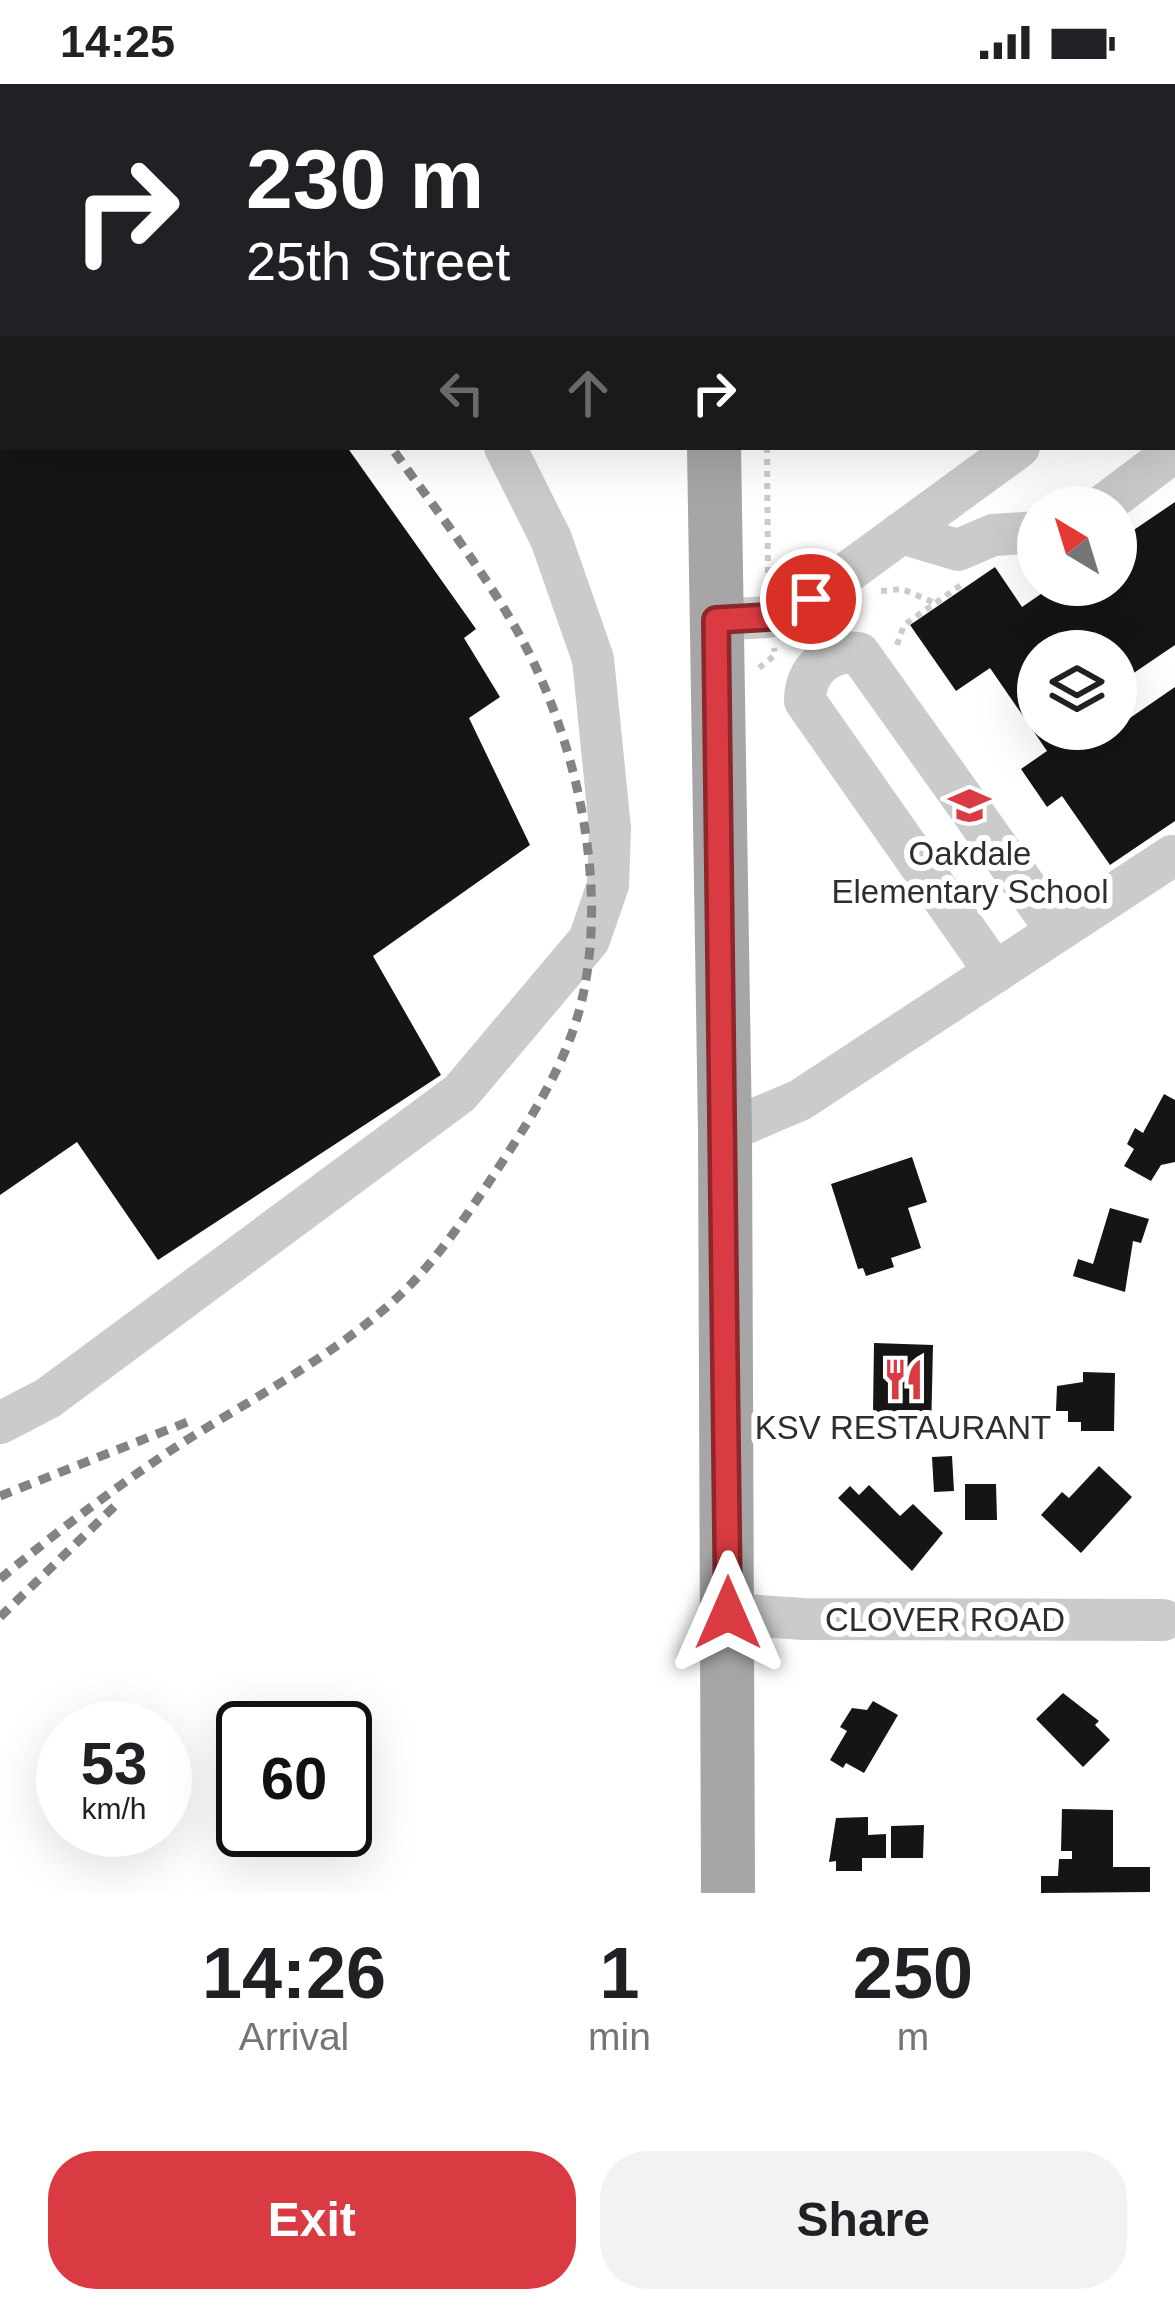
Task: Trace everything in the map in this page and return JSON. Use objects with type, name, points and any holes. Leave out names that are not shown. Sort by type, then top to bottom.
[{"type":"main road","points":[[714,450],[725,1132],[728,1893]]},
{"type":"street","points":[[0,1423],[48,1398],[460,1094],[589,940],[608,885],[610,828],[593,659],[551,539],[506,450]]},
{"type":"street","points":[[716,620],[768,617],[811,599],[1015,450]]},
{"type":"street","points":[[1129,486],[1175,451]]},
{"type":"street","points":[[901,533],[958,550],[993,535],[1017,533]]},
{"type":"street","points":[[994,972],[805,701],[811,672],[825,659],[843,650],[859,653],[1057,931]]},
{"type":"street","points":[[725,1132],[800,1100],[1172,856]]},
{"type":"street","name":"CLOVER ROAD","points":[[728,1613],[1171,1621]]},
{"type":"path","points":[[896,650],[904,625],[972,578]]},
{"type":"building","points":[[0,450],[349,450],[476,629],[464,638],[500,697],[469,718],[530,845],[373,956],[441,1075],[158,1260],[77,1142],[0,1195]]},
{"type":"building","points":[[1175,502],[1175,645],[1137,671],[1137,630],[1017,630],[1017,707],[990,668],[956,691],[910,625],[995,567],[1017,606],[1137,606],[1137,528]]},
{"type":"building","points":[[1175,687],[1175,821],[1110,865],[1062,796],[1047,807],[1021,769],[1047,751],[1137,750],[1137,713]]},
{"type":"building","points":[[1164,1094],[1175,1100],[1175,1162],[1161,1165],[1151,1181],[1124,1166],[1134,1149],[1127,1144],[1135,1128],[1143,1133]]},
{"type":"building","points":[[912,1157],[927,1202],[908,1208],[921,1248],[891,1258],[894,1267],[866,1276],[863,1268],[858,1269],[831,1184]]},
{"type":"building","points":[[1110,1208],[1149,1219],[1141,1243],[1133,1241],[1125,1292],[1073,1276],[1078,1259],[1093,1264]]},
{"type":"building","name":"KSV RESTAURANT","points":[[874,1343],[933,1345],[931,1434],[865,1433],[866,1413],[873,1413]]},
{"type":"building","points":[[1083,1372],[1115,1373],[1114,1431],[1081,1431],[1081,1422],[1068,1422],[1068,1411],[1056,1411],[1057,1386],[1083,1382]]},
{"type":"building","points":[[952,1456],[954,1491],[934,1492],[932,1457]]},
{"type":"building","points":[[1099,1466],[1132,1497],[1081,1553],[1041,1515],[1062,1492],[1069,1498]]},
{"type":"building","points":[[965,1484],[996,1484],[997,1520],[965,1520]]},
{"type":"building","points":[[869,1485],[900,1516],[913,1504],[943,1533],[912,1571],[838,1498],[850,1486],[859,1495]]},
{"type":"building","points":[[1063,1693],[1099,1721],[1095,1725],[1110,1740],[1083,1767],[1036,1719]]},
{"type":"building","points":[[873,1701],[898,1715],[864,1773],[846,1763],[843,1768],[830,1760],[847,1731],[840,1727],[852,1708],[867,1710]]},
{"type":"building","points":[[1062,1809],[1113,1810],[1113,1867],[1150,1867],[1150,1892],[1041,1893],[1041,1876],[1058,1876],[1059,1859],[1072,1859],[1072,1851],[1061,1851]]},
{"type":"building","points":[[868,1817],[868,1835],[886,1834],[886,1858],[862,1858],[862,1871],[836,1871],[836,1861],[829,1862],[836,1818]]},
{"type":"building","points":[[924,1825],[923,1858],[891,1858],[891,1826]]},
{"type":"railway","points":[[0,1579],[135,1475],[323,1356],[400,1295],[451,1237],[509,1152],[547,1088],[577,1019],[590,952],[592,908],[583,819],[561,731],[528,651],[498,598],[393,450]]},
{"type":"railway","points":[[0,1496],[195,1419]]},
{"type":"railway","points":[[0,1617],[120,1501]]},
{"type":"place","name":"Oakdale Elementary School","points":[[970,805]]},
{"type":"place","name":"KSV RESTAURANT","points":[[903,1379]]},
{"type":"route","points":[[728,1613],[716,620],[768,617],[811,599]]}]
